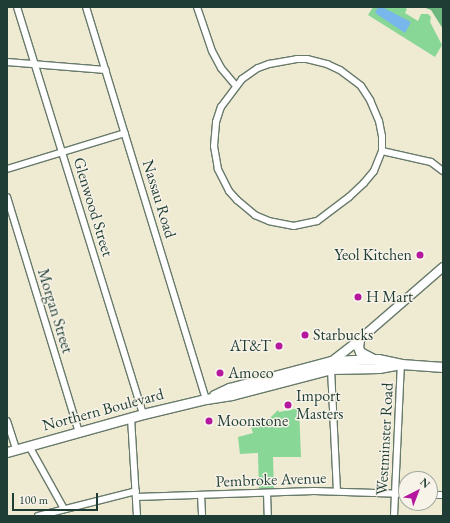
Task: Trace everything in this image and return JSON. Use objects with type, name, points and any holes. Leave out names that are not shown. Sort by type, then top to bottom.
[{"type":"main road","points":[[331,365],[443,267]]},
{"type":"main road","points":[[359,340],[358,347],[360,352],[378,359]]},
{"type":"main road","name":"Northern Boulevard","points":[[7,452],[143,414],[206,399],[229,388],[331,365],[378,359],[401,364],[443,367]]},
{"type":"main road","name":"Northern Boulevard","points":[[331,365],[379,368],[401,364]]},
{"type":"street","name":"Glenwood Street","points":[[17,7],[143,414]]},
{"type":"street","name":"Nassau Road","points":[[86,7],[206,399]]},
{"type":"street","points":[[197,7],[212,51],[221,68],[236,86]]},
{"type":"street","points":[[297,59],[307,59],[327,64],[352,78],[370,100],[379,121],[382,136],[382,152],[374,171],[364,183],[327,215],[317,221],[294,226],[269,221],[255,215],[237,200],[223,180],[215,158],[214,134],[221,107],[236,86],[250,72],[269,64],[297,59]]},
{"type":"street","points":[[7,62],[106,70]]},
{"type":"street","points":[[7,169],[125,133]]},
{"type":"street","points":[[382,152],[431,162],[443,171]]},
{"type":"street","name":"Morgan Street","points":[[7,197],[79,432]]},
{"type":"street","name":"Westminster Road","points":[[394,516],[401,364]]},
{"type":"street","points":[[331,365],[336,491]]},
{"type":"street","points":[[131,418],[137,516]]},
{"type":"street","points":[[7,421],[16,449]]},
{"type":"street","points":[[29,446],[64,509]]},
{"type":"street","name":"Pembroke Avenue","points":[[38,516],[136,494],[201,495],[336,491],[395,494]]},
{"type":"street","points":[[267,493],[268,516]]},
{"type":"street","points":[[201,495],[202,516]]},
{"type":"green space","points":[[373,7],[404,7],[407,9],[405,13],[418,21],[421,14],[428,14],[431,17],[430,22],[442,45],[435,57],[368,15]]},
{"type":"green space","points":[[423,7],[443,7],[443,29],[431,10]]},
{"type":"green space","points":[[299,408],[301,457],[273,457],[274,492],[259,493],[258,453],[240,454],[238,437],[253,433],[250,424],[269,419],[278,410],[279,412]]},
{"type":"water","points":[[378,7],[382,7],[411,22],[405,33],[375,13]]},
{"type":"place","name":"Yeol Kitchen","points":[[420,255]]},
{"type":"place","name":"H Mart","points":[[358,297]]},
{"type":"place","name":"Starbucks","points":[[305,335]]},
{"type":"place","name":"AT&T","points":[[279,346]]},
{"type":"place","name":"Amoco","points":[[220,373]]},
{"type":"place","name":"Import Masters","points":[[288,405]]},
{"type":"place","name":"Moonstone","points":[[209,421]]}]
